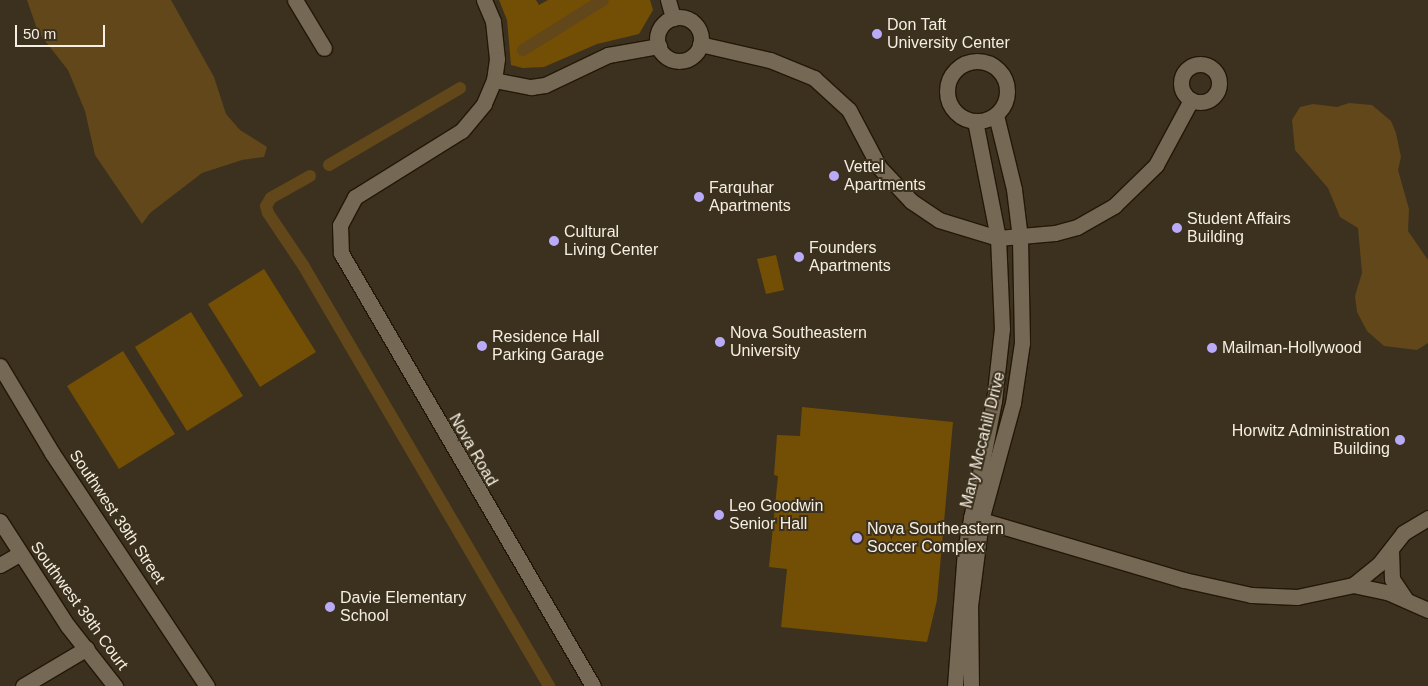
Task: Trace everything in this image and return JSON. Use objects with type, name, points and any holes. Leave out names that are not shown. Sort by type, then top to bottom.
[{"type":"street","points":[[296,0],[324,48]]},
{"type":"street","points":[[484,0],[497,39],[494,80],[531,87],[545,85],[608,56],[659,46]]},
{"type":"street","points":[[668,0],[673,18]]},
{"type":"street","points":[[673,18],[694,23],[699,29],[700,44],[693,56],[680,60],[667,57],[659,46],[658,32],[673,18]]},
{"type":"street","points":[[700,44],[770,60],[814,78],[849,110],[879,166],[905,196],[939,220],[998,238],[1020,238],[1077,227],[1114,206],[1156,165],[1191,100]]},
{"type":"street","points":[[968,61],[987,61],[1002,72],[1008,90],[1003,108],[996,115],[976,121],[958,114],[948,99],[946,90],[953,72],[968,61]]},
{"type":"street","name":"Nova Road","points":[[494,80],[484,104],[468,125],[361,192],[349,204],[340,225],[341,253],[345,264],[593,686]]},
{"type":"street","name":"Mary Mccahill Drive","points":[[971,686],[970,606],[976,519],[1018,373],[1023,298],[1020,238],[1008,162],[996,115]]},
{"type":"street","name":"Mary Mccahill Drive","points":[[955,686],[976,519],[997,387],[1002,328],[998,238],[976,121]]},
{"type":"street","name":"Southwest 39th Street","points":[[0,366],[52,453],[207,686]]},
{"type":"street","points":[[1353,585],[1391,550],[1403,533],[1428,518]]},
{"type":"street","points":[[976,519],[1184,580],[1251,595],[1297,597],[1353,585],[1387,592],[1428,610]]},
{"type":"street","name":"Southwest 39th Court","points":[[0,521],[19,554],[67,626],[87,648],[115,686]]},
{"type":"street","points":[[1391,550],[1392,579],[1406,600]]},
{"type":"street","points":[[0,565],[19,554]]},
{"type":"street","points":[[23,686],[87,648]]},
{"type":"shaded area","points":[[27,0],[171,0],[214,77],[226,114],[240,130],[267,147],[264,157],[242,160],[202,173],[150,213],[142,224],[95,155],[85,111],[68,70],[38,32]]},
{"type":"shaded area","points":[[499,0],[536,0],[539,5],[548,0],[650,0],[653,10],[639,34],[597,44],[544,67],[523,68],[511,65],[507,20]]},
{"type":"shaded area","points":[[1349,103],[1372,105],[1391,121],[1396,133],[1401,157],[1398,170],[1409,209],[1408,231],[1428,260],[1428,343],[1417,350],[1384,346],[1367,331],[1357,312],[1355,296],[1362,273],[1358,228],[1340,217],[1328,188],[1295,150],[1292,120],[1300,107],[1313,104],[1337,107]]},
{"type":"shaded area","points":[[776,255],[784,290],[766,294],[757,259]]},
{"type":"shaded area","points":[[264,269],[316,352],[260,387],[208,304]]},
{"type":"shaded area","points":[[191,312],[243,396],[187,431],[135,347]]},
{"type":"shaded area","points":[[123,351],[175,434],[119,469],[67,386]]},
{"type":"shaded area","name":"Nova Southeastern Soccer Complex","points":[[802,407],[953,422],[937,600],[927,642],[781,627],[787,569],[769,567],[778,476],[774,475],[777,435],[800,436]]},
{"type":"waterway","points":[[523,50],[603,0]]},
{"type":"waterway","points":[[329,165],[460,88]]},
{"type":"waterway","points":[[310,176],[271,198],[266,206],[268,213],[303,265],[549,686]]},
{"type":"place","name":"Don Taft University Center","points":[[877,34]]},
{"type":"place","name":"Vettel Apartments","points":[[834,176]]},
{"type":"place","name":"Farquhar Apartments","points":[[699,197]]},
{"type":"place","name":"Student Affairs Building","points":[[1177,228]]},
{"type":"place","name":"Cultural Living Center","points":[[554,241]]},
{"type":"place","name":"Founders Apartments","points":[[799,257]]},
{"type":"place","name":"Nova Southeastern University","points":[[720,342]]},
{"type":"place","name":"Residence Hall Parking Garage","points":[[482,346]]},
{"type":"place","name":"Mailman-Hollywood","points":[[1212,348]]},
{"type":"place","name":"Horwitz Administration Building","points":[[1400,440]]},
{"type":"place","name":"Leo Goodwin Senior Hall","points":[[719,515]]},
{"type":"place","name":"Nova Southeastern Soccer Complex","points":[[857,538]]},
{"type":"place","name":"Davie Elementary School","points":[[330,607]]}]
